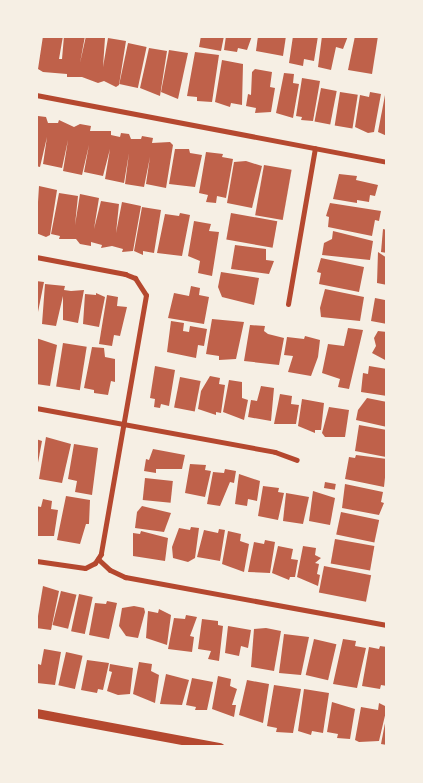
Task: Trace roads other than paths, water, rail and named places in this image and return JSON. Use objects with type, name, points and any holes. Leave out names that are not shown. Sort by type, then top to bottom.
[{"type":"street","points":[[36,95],[387,162]]},
{"type":"street","points":[[288,304],[315,148]]},
{"type":"street","points":[[36,257],[125,274],[143,286],[146,305],[125,425],[98,560]]},
{"type":"street","points":[[36,408],[275,452],[297,460]]},
{"type":"street","points":[[36,561],[80,569],[98,560]]},
{"type":"street","points":[[98,560],[110,570],[125,577],[387,625]]},
{"type":"street","points":[[36,712],[220,747]]}]
